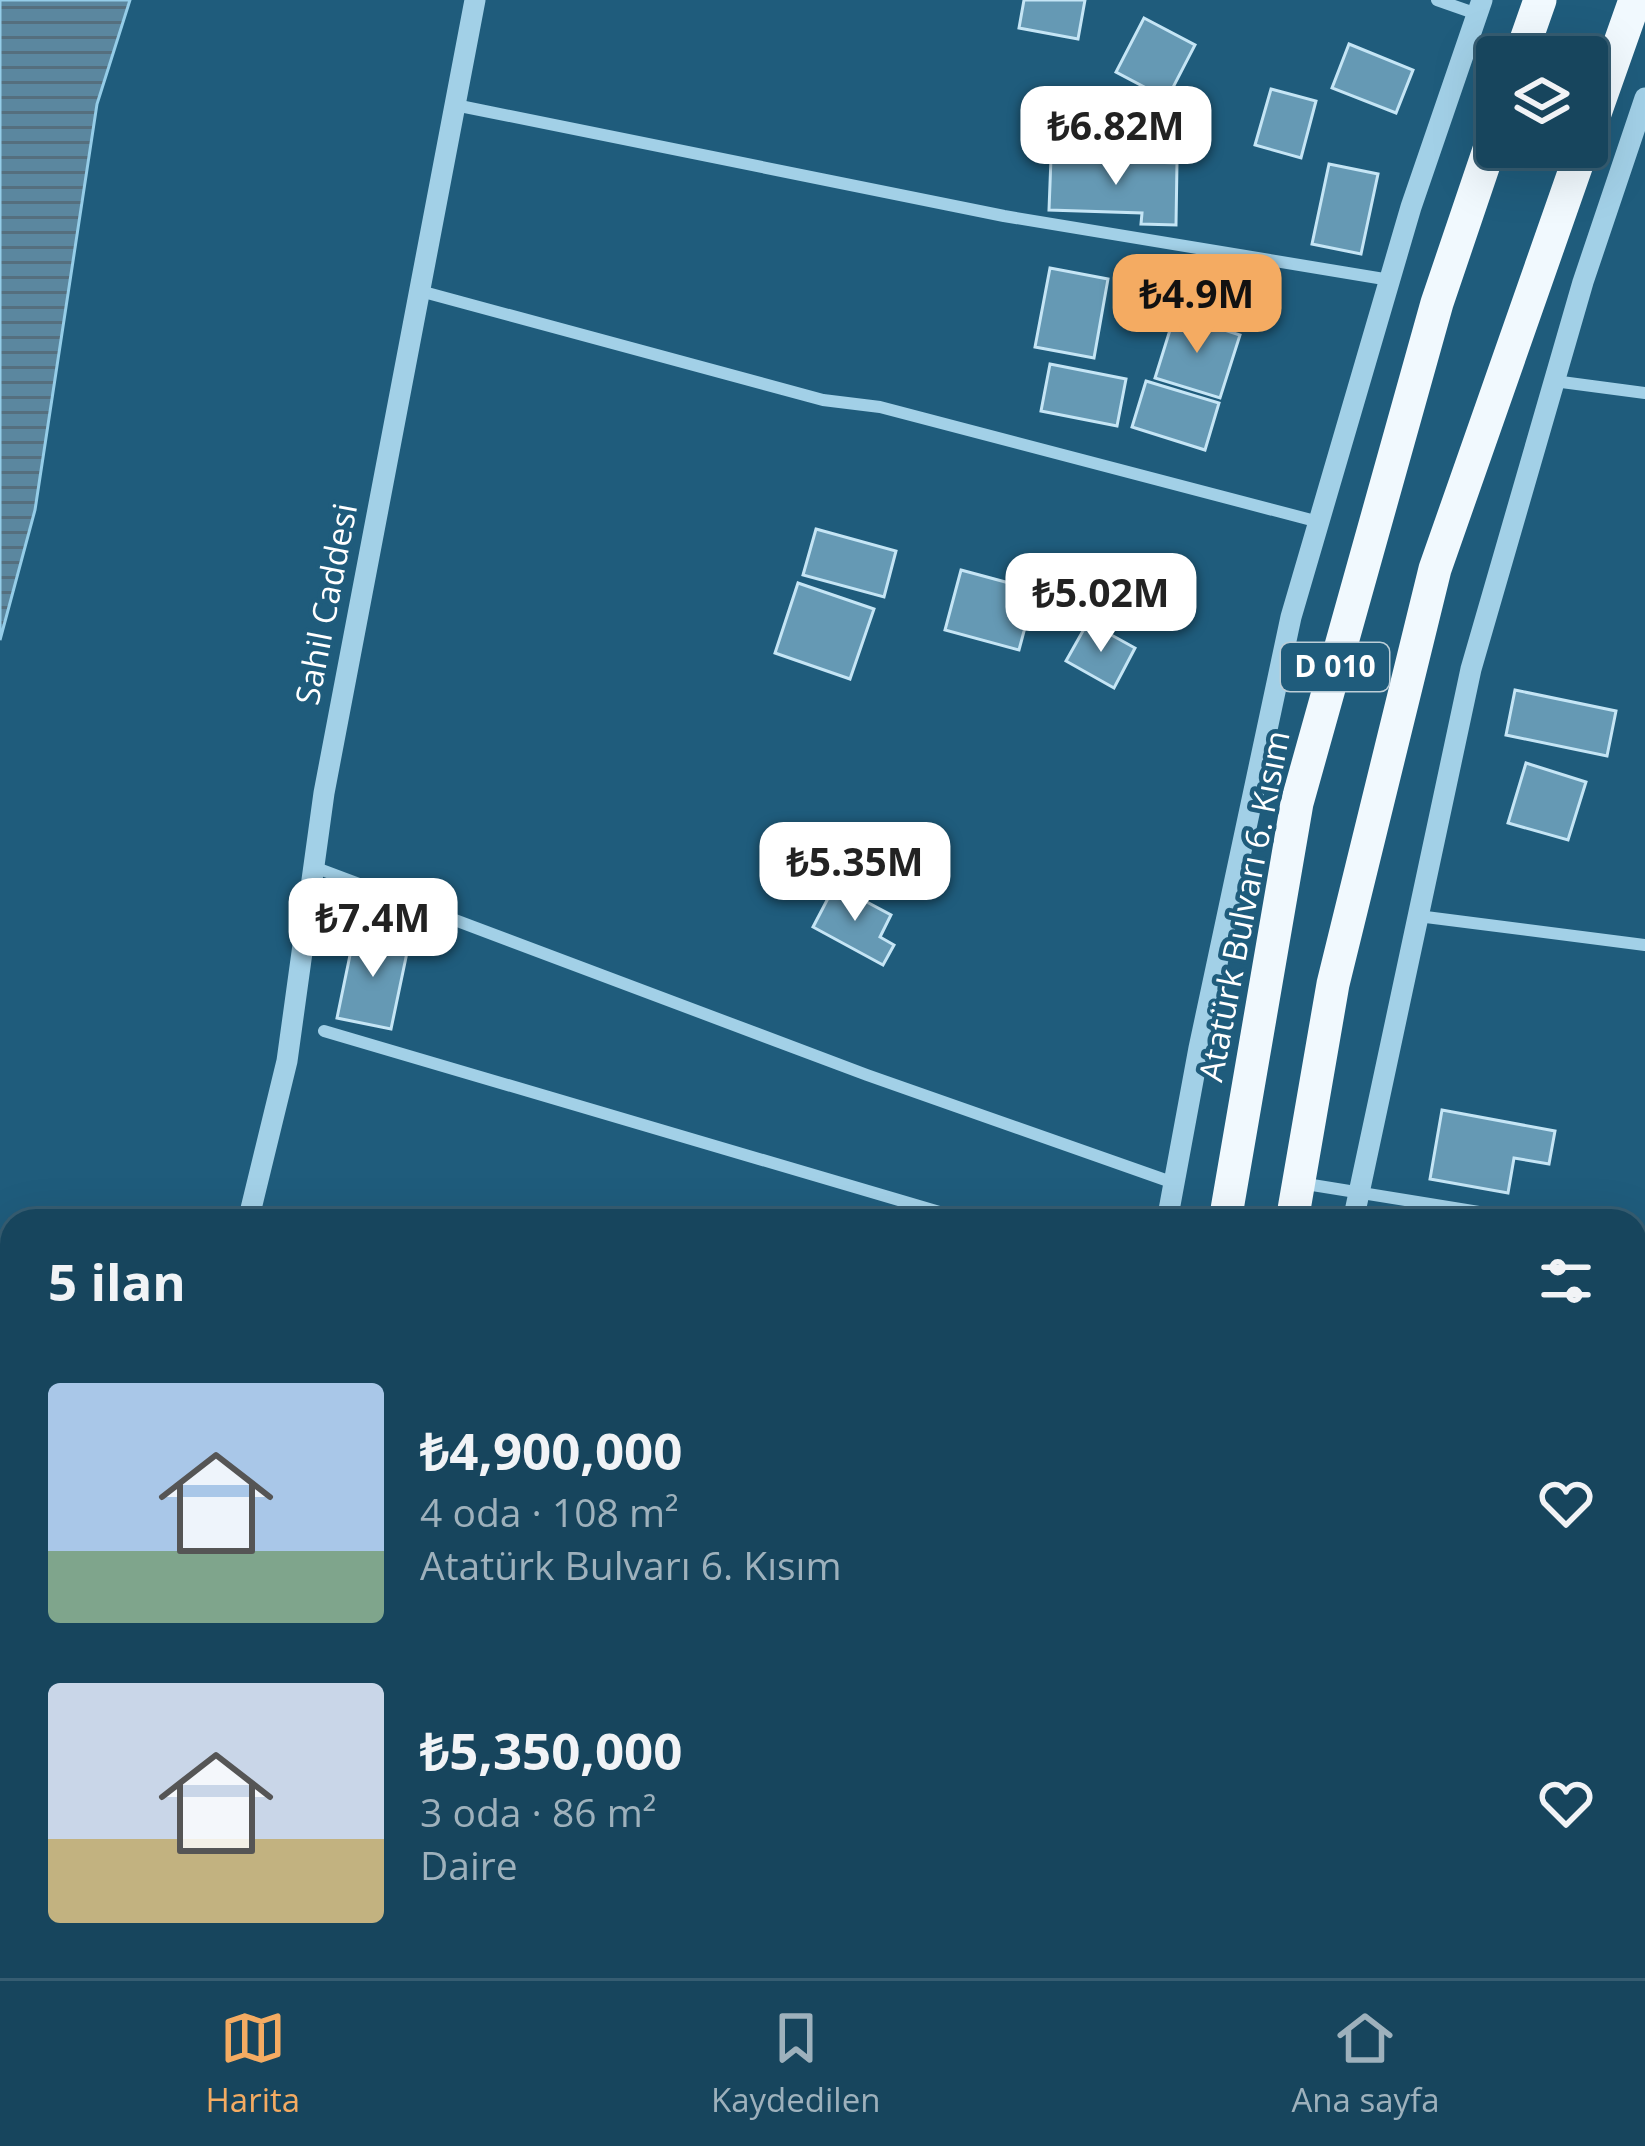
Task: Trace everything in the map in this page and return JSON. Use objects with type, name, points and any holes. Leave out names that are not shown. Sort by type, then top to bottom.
[{"type":"highway","points":[[1527,36],[1540,0]]},
{"type":"highway","points":[[1608,76],[1635,0]]},
{"type":"highway","name":"Atatürk Bulvarı 6. Kısım","points":[[1228,1209],[1297,803],[1437,303],[1483,168]]},
{"type":"highway","name":"D 010","points":[[1294,1209],[1333,984],[1435,569],[1576,168]]},
{"type":"street","name":"Sahil Caddesi","points":[[251,1209],[287,1061],[324,793],[475,0]]},
{"type":"street","points":[[1169,1209],[1198,1048],[1291,617],[1390,280],[1480,7],[1437,0]]},
{"type":"street","points":[[1356,1209],[1471,669],[1582,282],[1645,98]]},
{"type":"street","points":[[455,105],[1004,216],[1390,280]]},
{"type":"street","points":[[420,291],[823,400],[880,407],[1319,522]]},
{"type":"street","points":[[1554,381],[1645,393]]},
{"type":"street","points":[[314,866],[844,1067],[1174,1183]]},
{"type":"street","points":[[1418,916],[1645,945]]},
{"type":"street","points":[[324,1031],[929,1209]]},
{"type":"street","points":[[1299,1183],[1460,1209]]},
{"type":"water","points":[[0,0],[130,0],[97,104],[35,510],[0,640]]},
{"type":"building","points":[[1024,0],[1085,0],[1078,39],[1019,28]]},
{"type":"building","points":[[1144,18],[1195,45],[1167,99],[1116,72]]},
{"type":"building","points":[[1349,44],[1413,70],[1396,113],[1332,88]]},
{"type":"building","points":[[1271,89],[1316,101],[1301,158],[1255,145]]},
{"type":"building","points":[[1051,158],[1177,163],[1176,225],[1141,224],[1142,213],[1049,210]]},
{"type":"building","points":[[1329,164],[1378,174],[1361,254],[1312,244]]},
{"type":"building","points":[[1050,268],[1108,279],[1094,358],[1035,347]]},
{"type":"building","points":[[1175,314],[1240,335],[1220,398],[1155,378]]},
{"type":"building","points":[[1050,364],[1126,379],[1117,426],[1041,411]]},
{"type":"building","points":[[1146,381],[1219,403],[1205,450],[1132,427]]},
{"type":"building","points":[[816,529],[896,551],[884,597],[803,575]]},
{"type":"building","points":[[961,570],[1035,590],[1019,650],[945,630]]},
{"type":"building","points":[[798,583],[874,609],[850,679],[775,653]]},
{"type":"building","points":[[1088,622],[1135,648],[1114,688],[1066,661]]},
{"type":"building","points":[[1515,690],[1616,711],[1607,756],[1506,735]]},
{"type":"building","points":[[1526,763],[1586,782],[1568,840],[1508,823]]},
{"type":"building","points":[[835,885],[891,915],[880,937],[894,945],[883,965],[813,927]]},
{"type":"building","points":[[355,931],[409,943],[391,1029],[337,1018]]},
{"type":"building","points":[[1442,1110],[1555,1131],[1549,1164],[1514,1158],[1508,1193],[1430,1179]]}]
